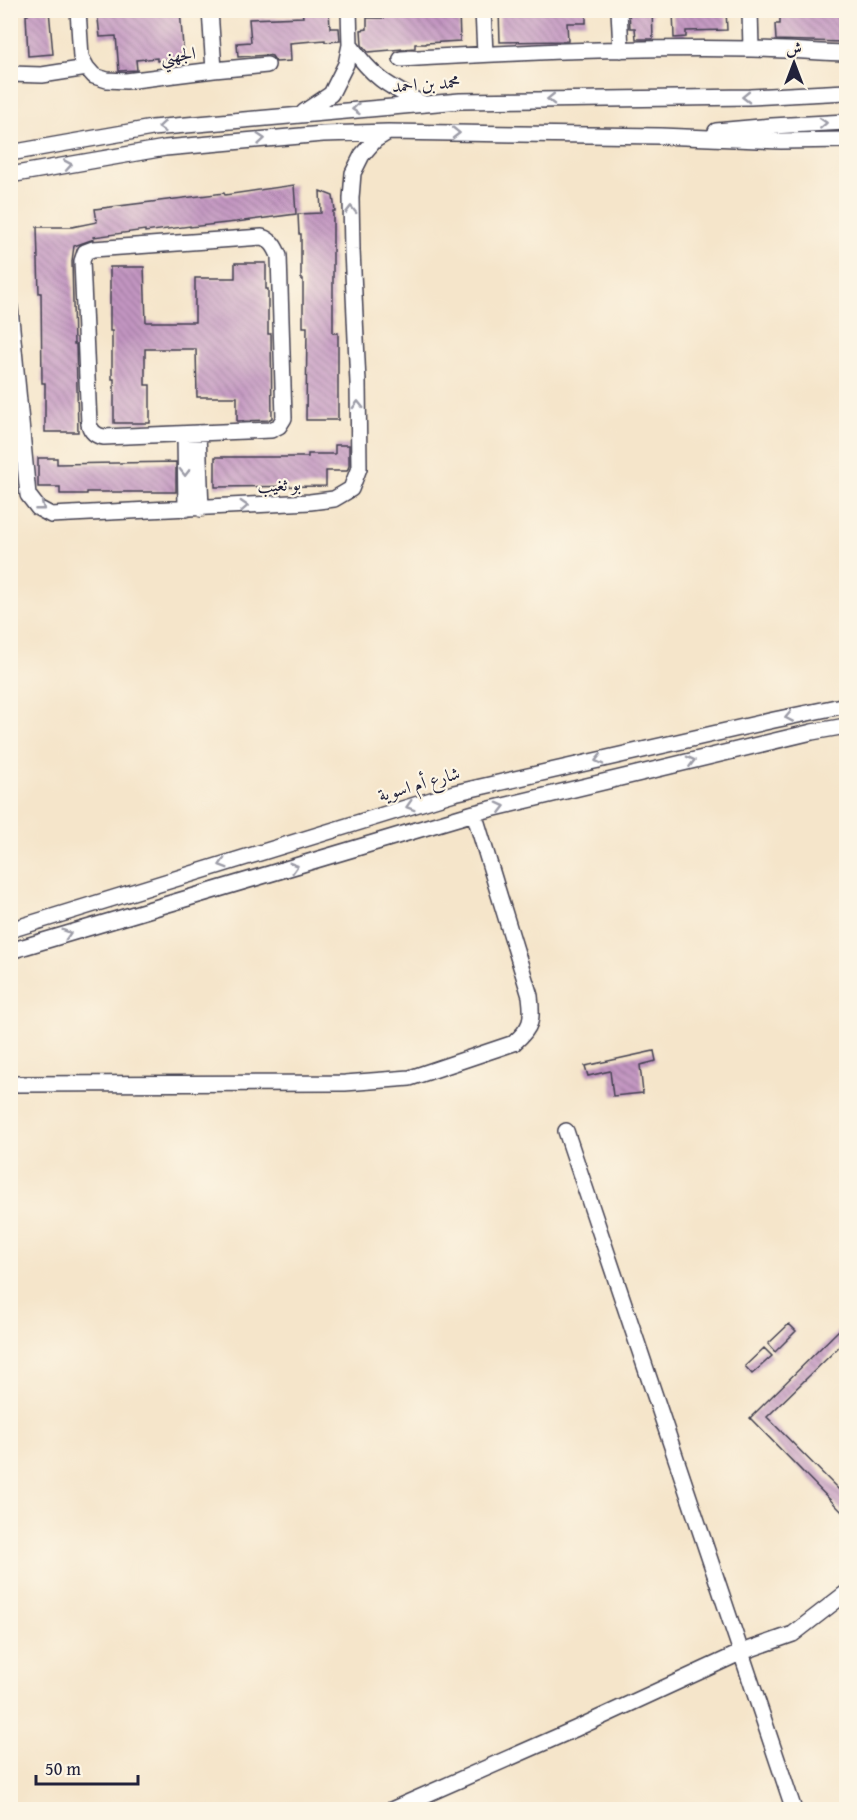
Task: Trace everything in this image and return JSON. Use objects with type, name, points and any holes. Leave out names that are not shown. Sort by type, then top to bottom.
[{"type":"street","points":[[78,10],[81,57],[91,72]]},
{"type":"street","points":[[210,10],[214,70]]},
{"type":"street","points":[[302,114],[331,94],[346,64],[350,45],[349,10]]},
{"type":"street","points":[[483,10],[485,54]]},
{"type":"street","points":[[619,10],[621,50]]},
{"type":"street","points":[[750,10],[752,49]]},
{"type":"street","points":[[350,45],[365,66],[380,80],[423,104]]},
{"type":"street","points":[[401,59],[621,50],[752,49],[846,53]]},
{"type":"street","name":"الجهني","points":[[10,74],[91,72],[107,80],[126,81],[267,65]]},
{"type":"street","name":"محمد بن احمد","points":[[10,153],[152,128],[460,101],[750,97],[846,92]]},
{"type":"street","points":[[660,136],[846,122]]},
{"type":"street","points":[[10,175],[165,148],[323,134],[388,132],[660,136],[781,141],[846,140]]},
{"type":"street","name":"بو ثغيب","points":[[10,308],[28,495],[38,508],[51,515],[193,509],[334,499],[351,489],[359,468],[352,250],[353,173],[362,154],[375,140],[388,132]]},
{"type":"street","points":[[262,237],[268,239],[276,249],[279,267],[283,422],[271,430],[192,434],[104,437],[98,436],[90,429],[82,261],[89,250],[262,237]]},
{"type":"street","points":[[192,434],[193,509]]},
{"type":"street","name":"شارع أم اسوية","points":[[10,930],[454,793],[846,705]]},
{"type":"street","points":[[10,951],[474,813],[812,732],[846,726]]},
{"type":"street","points":[[10,1084],[345,1083],[410,1078],[514,1043],[525,1033],[531,1020],[530,996],[474,813]]},
{"type":"street","points":[[566,1131],[795,1809]]},
{"type":"street","points":[[391,1809],[575,1729],[742,1652],[793,1634],[846,1593]]},
{"type":"building","points":[[28,10],[49,10],[53,54],[28,56],[26,15],[28,15]]},
{"type":"building","points":[[97,10],[180,10],[184,59],[136,60],[137,70],[119,71],[116,36],[100,37]]},
{"type":"building","points":[[302,10],[329,10],[330,28],[339,28],[340,41],[290,43],[291,61],[276,62],[272,56],[267,55],[238,57],[237,43],[251,42],[249,19],[303,17]]},
{"type":"building","points":[[383,10],[459,10],[460,41],[415,44],[415,48],[368,52],[362,45],[361,30],[367,29],[367,18],[384,18]]},
{"type":"building","points":[[499,10],[586,10],[586,23],[567,23],[568,41],[500,42]]},
{"type":"building","points":[[629,10],[652,10],[653,39],[636,39],[635,28],[630,28]]},
{"type":"building","points":[[673,10],[726,10],[727,30],[686,31],[686,37],[674,38]]},
{"type":"building","points":[[780,10],[841,10],[842,42],[776,40],[775,24],[780,24]]},
{"type":"building","points":[[294,185],[296,214],[93,237],[94,239],[74,246],[72,261],[78,432],[45,432],[45,383],[42,383],[41,293],[39,293],[37,227],[72,227],[97,222],[95,209]]},
{"type":"building","points":[[320,191],[333,196],[335,211],[333,211],[333,333],[338,333],[338,420],[306,420],[307,327],[303,327],[303,279],[301,279],[301,234],[299,234],[298,214],[321,213]]},
{"type":"building","points":[[235,263],[266,263],[268,334],[271,334],[272,418],[237,421],[237,397],[197,397],[196,349],[145,349],[145,385],[150,385],[150,423],[114,423],[110,267],[144,267],[146,322],[195,322],[195,278],[235,278]]},
{"type":"building","points":[[335,445],[349,445],[349,466],[347,471],[326,471],[326,486],[215,487],[215,457],[308,457],[308,454],[335,454]]},
{"type":"building","points":[[38,458],[57,458],[57,464],[176,462],[176,492],[60,494],[60,487],[38,487]]},
{"type":"building","points":[[654,1051],[656,1061],[640,1065],[643,1093],[613,1096],[610,1071],[588,1076],[585,1066]]},
{"type":"building","points":[[846,1323],[846,1340],[767,1417],[846,1497],[846,1516],[750,1418]]},
{"type":"building","points":[[789,1324],[796,1331],[775,1352],[768,1344]]},
{"type":"building","points":[[764,1348],[772,1356],[752,1374],[745,1366]]}]
